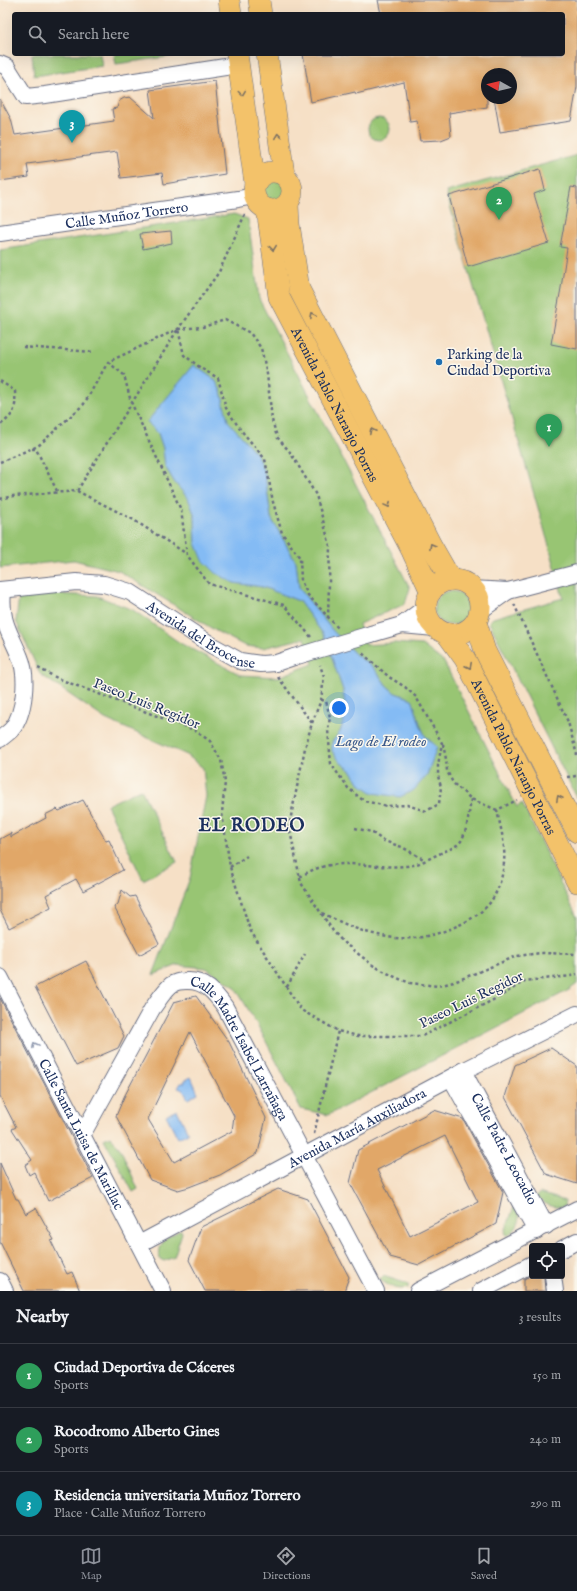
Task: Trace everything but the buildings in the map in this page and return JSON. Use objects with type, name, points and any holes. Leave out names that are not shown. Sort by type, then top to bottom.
[{"type":"main road","points":[[229,0],[231,12]]},
{"type":"main road","points":[[259,0],[261,12]]},
{"type":"main road","points":[[267,56],[284,174],[293,185],[293,194],[288,205],[280,209],[259,196],[260,176],[272,172],[284,174]]},
{"type":"main road","name":"Avenida Pablo Naranjo Porras","points":[[238,59],[259,196],[279,297],[408,544],[428,599]]},
{"type":"main road","name":"Avenida Pablo Naranjo Porras","points":[[288,205],[289,224],[299,289],[431,545],[451,580]]},
{"type":"main road","points":[[451,580],[462,582],[472,588],[478,598],[478,616],[463,633],[441,631],[428,618],[428,599],[440,584],[451,580]]},
{"type":"main road","name":"Avenida Pablo Naranjo Porras","points":[[478,616],[485,651],[577,832]]},
{"type":"main road","name":"Avenida Pablo Naranjo Porras","points":[[441,631],[465,659],[577,882]]},
{"type":"street","points":[[0,64],[7,67],[26,96],[45,95],[238,59]]},
{"type":"street","name":"Calle Muñoz Torrero","points":[[0,233],[259,196]]},
{"type":"street","points":[[472,588],[508,591],[575,573]]},
{"type":"street","name":"Avenida del Brocense","points":[[2,590],[76,582],[104,584],[130,592],[213,646],[240,661],[261,664],[276,662],[402,625],[441,631]]},
{"type":"street","points":[[0,739],[12,728],[19,715],[23,700],[24,684],[21,658],[5,630],[2,609],[2,590]]},
{"type":"street","points":[[478,616],[508,591]]},
{"type":"street","name":"Avenida del Brocense","points":[[402,625],[428,599]]},
{"type":"street","name":"Calle Santa Luisa de Marillac","points":[[0,978],[163,1291]]},
{"type":"street","name":"Calle Madre Isabel Larrañaga","points":[[82,1135],[156,1003],[165,991],[172,984],[188,981],[198,982],[207,986],[216,994],[225,1007],[307,1155],[376,1291]]},
{"type":"street","name":"Avenida María Auxiliadora","points":[[139,1244],[457,1074],[577,1014]]},
{"type":"street","name":"Calle Padre Leocadio","points":[[457,1074],[483,1112],[541,1228]]},
{"type":"street","points":[[418,1291],[577,1209]]},
{"type":"street","points":[[565,1247],[577,1241]]},
{"type":"street","points":[[481,1291],[529,1266]]},
{"type":"street","points":[[553,1279],[555,1291]]},
{"type":"street","points":[[0,1282],[5,1291]]},
{"type":"path","points":[[77,491],[131,402],[178,329],[219,272],[259,196]]},
{"type":"path","points":[[0,462],[38,446],[84,404],[108,362],[178,329],[204,327],[225,320],[250,333],[261,348],[267,374],[272,420],[277,437],[290,452],[316,495],[330,546],[328,618]]},
{"type":"path","points":[[178,329],[184,354],[202,369],[218,378],[226,408],[240,429],[264,459],[273,502],[282,532],[300,558],[301,581],[308,595],[340,629]]},
{"type":"path","points":[[23,347],[94,352]]},
{"type":"path","points":[[108,362],[124,375],[131,402],[181,510],[187,555]]},
{"type":"path","points":[[0,380],[15,391],[16,406],[12,416],[0,426]]},
{"type":"path","points":[[32,449],[36,449],[58,493]]},
{"type":"path","points":[[0,499],[13,496],[77,491],[132,519],[187,555],[210,584],[284,605],[311,637],[313,643]]},
{"type":"path","points":[[508,591],[568,722],[577,755]]},
{"type":"path","points":[[359,650],[389,677],[405,687],[416,697],[442,743],[447,771],[453,783],[471,799],[498,810]]},
{"type":"path","name":"Paseo Luis Regidor","points":[[21,658],[59,679],[194,730],[210,741],[221,760],[225,782],[222,813],[230,867],[250,930],[301,1010],[338,1031],[358,1036],[422,1036],[499,997],[525,981],[577,974]]},
{"type":"path","points":[[276,662],[278,679],[312,723]]},
{"type":"path","points":[[320,663],[324,677],[321,700],[312,723],[305,748],[289,826],[301,883],[333,931],[344,943],[374,966],[410,983],[438,986],[454,982],[517,956],[541,953],[577,954]]},
{"type":"path","points":[[321,700],[326,701],[330,717],[328,730],[332,764],[348,788],[364,801],[387,806],[408,805],[426,812],[439,804],[441,787],[438,776],[438,765],[442,743]]},
{"type":"path","points":[[498,810],[531,792]]},
{"type":"path","points":[[300,877],[310,870],[338,863],[401,866],[426,860],[452,848],[461,841],[466,828],[471,799]]},
{"type":"path","points":[[321,912],[348,926],[378,935],[404,939],[430,935],[471,919],[479,914],[488,904],[498,888],[503,870],[505,848],[498,810]]},
{"type":"path","points":[[355,828],[371,832],[384,841],[402,847],[426,860]]},
{"type":"path","points":[[230,867],[247,856]]},
{"type":"path","points":[[287,987],[305,954]]},
{"type":"path","points":[[307,1155],[338,1031]]},
{"type":"green space","points":[[32,56],[100,56],[102,66],[34,76]]},
{"type":"green space","points":[[114,56],[174,56],[116,64]]},
{"type":"green space","points":[[379,118],[387,121],[390,129],[387,137],[379,140],[371,137],[368,129],[371,121]]},
{"type":"green space","points":[[577,155],[577,798],[489,622],[493,618],[563,598],[446,192]]},
{"type":"green space","points":[[274,179],[282,183],[286,191],[282,199],[274,203],[266,199],[262,191],[266,183]]},
{"type":"green space","points":[[234,214],[248,219],[259,299],[410,588],[405,604],[359,624],[365,645],[395,643],[422,645],[444,662],[517,807],[522,803],[577,917],[577,984],[569,990],[328,1115],[301,1109],[258,1026],[235,987],[206,968],[178,965],[153,975],[190,878],[206,796],[203,768],[187,755],[105,719],[40,674],[16,621],[19,597],[53,594],[97,596],[133,610],[180,643],[241,675],[278,677],[313,664],[305,638],[263,648],[245,646],[216,631],[119,571],[74,560],[0,568],[0,250]],"holes":[[[194,365],[215,380],[221,391],[227,421],[256,453],[265,475],[271,518],[296,562],[299,588],[333,631],[356,655],[373,667],[387,686],[395,693],[412,699],[425,736],[437,747],[427,775],[360,784],[352,771],[341,763],[332,742],[340,732],[346,709],[343,690],[324,635],[299,601],[263,587],[234,583],[196,543],[195,516],[188,498],[175,483],[165,466],[163,448],[158,433],[147,422]]]},
{"type":"green space","points":[[448,591],[454,591],[458,592],[465,598],[468,608],[467,615],[461,622],[454,625],[448,625],[444,624],[437,618],[434,611],[434,605],[435,601],[441,594]]},
{"type":"green space","points":[[141,789],[177,862],[143,880],[107,805]]},
{"type":"green space","points":[[110,1136],[121,1150],[138,1189],[133,1192],[104,1139]]},
{"type":"green space","points":[[540,1193],[565,1201],[564,1207],[556,1207],[542,1202],[536,1196]]},
{"type":"green space","points":[[514,1207],[520,1216],[519,1223],[507,1236],[505,1232]]},
{"type":"green space","points":[[181,1230],[182,1233],[174,1257],[164,1261],[160,1259],[160,1248],[164,1241],[171,1235]]},
{"type":"green space","points":[[383,1276],[408,1284],[408,1288],[400,1289],[390,1286],[380,1280]]},
{"type":"water","name":"Lago de El rodeo","points":[[194,365],[215,380],[221,391],[228,421],[256,453],[265,475],[271,518],[296,562],[299,588],[333,631],[356,655],[373,667],[387,686],[395,693],[412,699],[425,736],[437,747],[427,775],[414,790],[400,797],[373,793],[360,784],[352,771],[341,763],[332,751],[332,742],[340,732],[346,709],[343,690],[324,635],[299,601],[263,587],[234,583],[216,573],[203,560],[196,543],[195,516],[188,498],[175,483],[165,466],[163,448],[158,433],[147,422]]},
{"type":"water","points":[[191,1077],[198,1093],[188,1099],[183,1090],[178,1088],[181,1083],[185,1083],[184,1081]]},
{"type":"water","points":[[177,1110],[188,1133],[178,1138],[166,1115]]},
{"type":"place","name":"Residencia universitaria Muñoz Torrero","points":[[72,143]]},
{"type":"place","name":"Rocodromo Alberto Gines","points":[[499,220]]},
{"type":"place","name":"Parking de la Ciudad Deportiva","points":[[439,362]]},
{"type":"place","name":"Ciudad Deportiva de Cáceres","points":[[549,447]]},
{"type":"district","name":"EL RODEO","points":[[252,825]]}]
